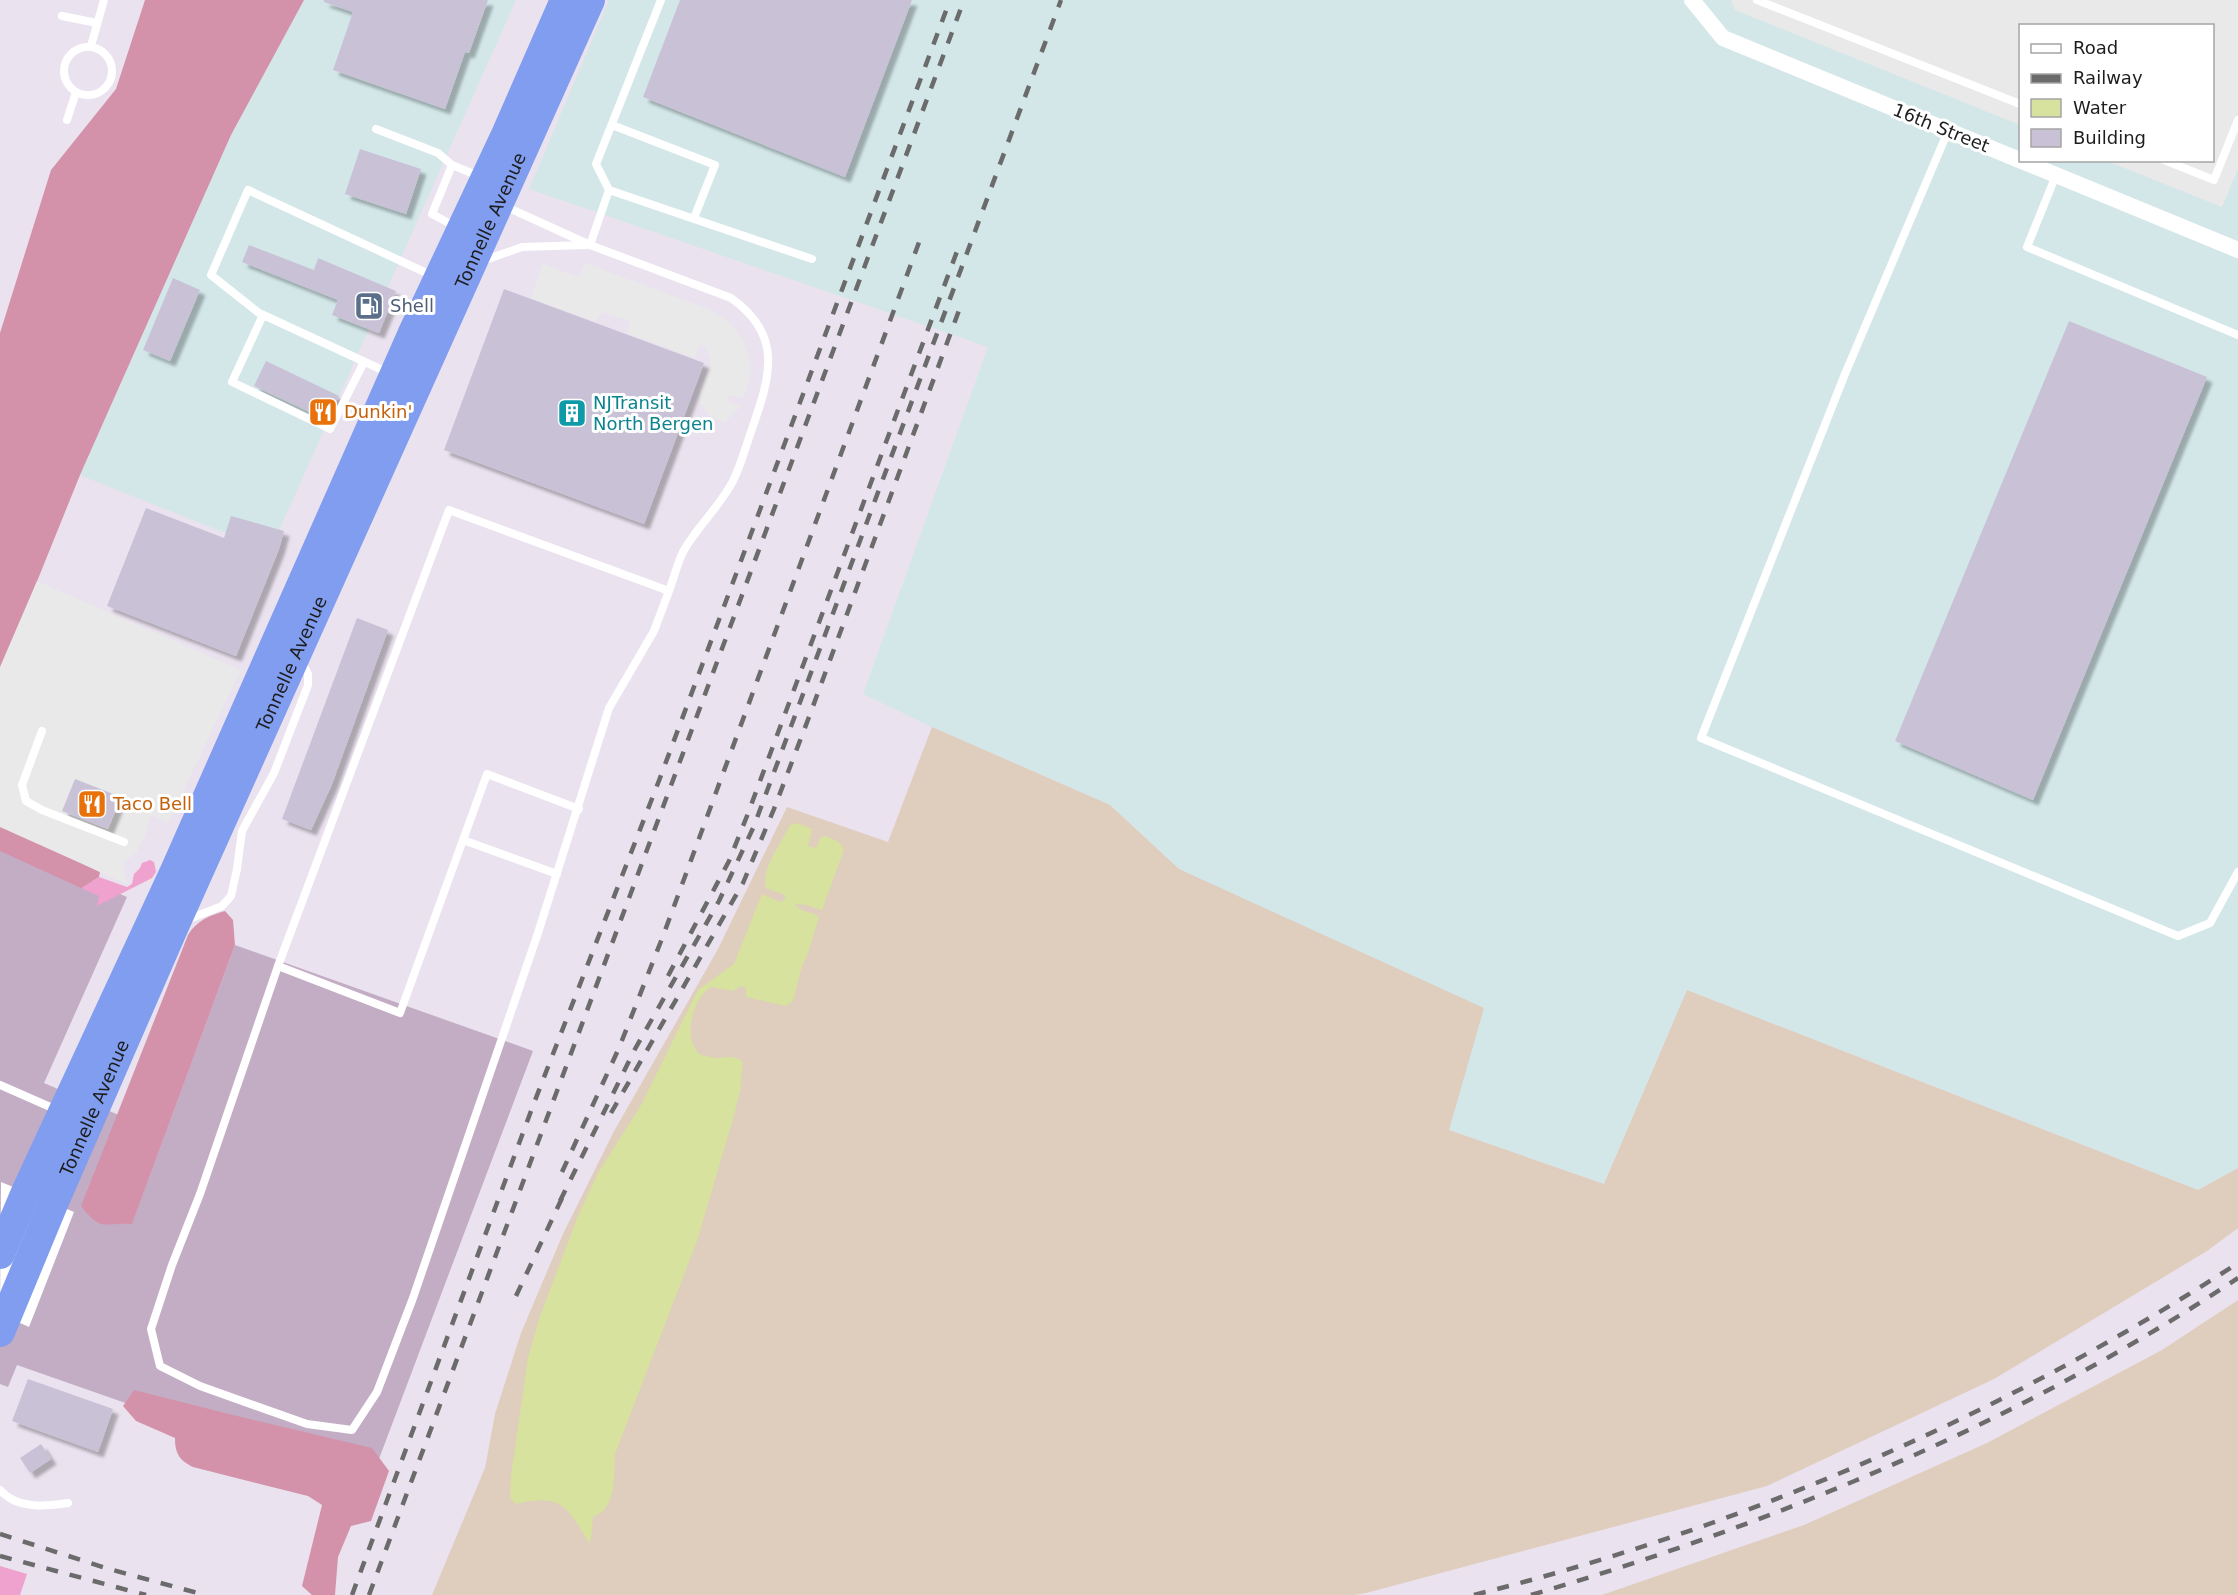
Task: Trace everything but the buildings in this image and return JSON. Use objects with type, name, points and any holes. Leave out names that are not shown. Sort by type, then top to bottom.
[{"type":"highway","name":"Tonnelle Avenue","points":[[0,1254],[40,1198],[175,924],[297,654],[471,266],[487,192],[565,0]]},
{"type":"highway","name":"Tonnelle Avenue","points":[[3,1325],[63,1113],[175,871],[461,230],[487,192],[590,0]]},
{"type":"street","name":"16th Street","points":[[1692,0],[1723,38],[2019,160]]},
{"type":"street","name":"16th Street","points":[[2024,162],[2238,250]]},
{"type":"lane","points":[[91,46],[104,0]]},
{"type":"lane","points":[[660,0],[596,164],[609,190],[812,259]]},
{"type":"lane","points":[[1757,0],[2019,104]]},
{"type":"lane","points":[[62,16],[97,23]]},
{"type":"lane","points":[[91,46],[105,53],[112,66],[110,82],[99,93],[92,95],[76,92],[65,80],[64,63],[75,50],[91,46]]},
{"type":"lane","points":[[67,120],[76,92]]},
{"type":"lane","points":[[2169,162],[2214,180],[2238,120]]},
{"type":"lane","points":[[612,125],[715,165],[694,218]]},
{"type":"lane","points":[[376,129],[438,153],[487,192],[590,245],[731,298],[742,306],[758,325],[768,353],[769,367],[765,393],[733,481],[683,552],[669,591],[654,631],[609,708],[557,874],[409,1309],[377,1392],[352,1430],[307,1424],[200,1386],[160,1366],[151,1329],[278,966],[449,510],[669,591]]},
{"type":"lane","points":[[1948,131],[1845,374],[1701,738],[2178,936],[2210,923],[2238,872]]},
{"type":"lane","points":[[452,165],[432,214],[461,230]]},
{"type":"lane","points":[[2056,175],[2027,247],[2238,335]]},
{"type":"lane","points":[[394,376],[262,315],[211,275],[248,190],[439,278]]},
{"type":"lane","points":[[590,245],[609,190]]},
{"type":"lane","points":[[471,266],[494,255],[522,247],[590,245]]},
{"type":"lane","points":[[262,315],[232,382],[330,429],[364,362]]},
{"type":"lane","points":[[175,924],[222,906],[231,896],[242,831],[274,773],[308,685],[308,674],[297,654]]},
{"type":"lane","points":[[42,731],[22,785],[26,801],[42,810],[124,842]]},
{"type":"lane","points":[[278,966],[400,1012],[487,774],[579,809]]},
{"type":"lane","points":[[464,840],[557,874]]},
{"type":"lane","points":[[0,1085],[63,1113]]},
{"type":"lane","points":[[0,1490],[6,1497],[25,1504],[50,1506],[68,1503]]},
{"type":"shaded area","points":[[145,0],[304,0],[231,135],[80,475],[0,673],[0,333],[51,170],[116,89]]},
{"type":"shaded area","points":[[304,0],[516,0],[270,551],[80,475],[231,135]]},
{"type":"shaded area","points":[[609,0],[2238,0],[2238,1168],[2198,1190],[1687,990],[1604,1184],[1449,1130],[1110,805],[932,727],[863,694],[988,347],[529,189]]},
{"type":"shaded area","points":[[1731,0],[2238,0],[2238,169],[2222,207],[2110,162],[2214,162],[2214,24],[2019,24],[2019,125],[1735,10]]},
{"type":"shaded area","points":[[585,263],[711,310],[731,323],[743,340],[750,361],[751,373],[743,399],[732,395],[728,397],[729,402],[741,406],[724,423],[710,416],[700,404],[700,391],[711,362],[705,346],[700,345],[695,358],[627,333],[630,325],[627,320],[601,312],[596,322],[531,298],[543,264],[579,277]]},
{"type":"shaded area","points":[[37,581],[241,670],[168,823],[151,815],[146,834],[136,853],[123,863],[127,884],[0,827],[0,667]]},
{"type":"shaded area","points":[[932,727],[1110,805],[1179,869],[1484,1008],[1449,1130],[1604,1184],[1687,990],[2198,1190],[2238,1168],[2238,1228],[2207,1251],[1994,1379],[1767,1486],[1366,1593],[1354,1595],[432,1595],[485,1468],[495,1414],[521,1333],[563,1234],[613,1133],[718,949],[787,807],[888,842]]},
{"type":"shaded area","points":[[0,824],[100,872],[99,877],[81,888],[0,851]]},
{"type":"shaded area","points":[[0,841],[127,897],[44,1083],[121,1116],[132,1223],[235,945],[533,1051],[368,1488],[17,1365],[8,1387],[0,1384]]},
{"type":"shaded area","points":[[150,860],[154,862],[156,872],[152,878],[97,906],[99,896],[81,888],[99,877],[127,887],[132,884],[134,874],[142,863]]},
{"type":"shaded area","points":[[225,911],[233,920],[235,945],[132,1224],[99,1223],[81,1206],[188,935],[204,919]]},
{"type":"shaded area","points":[[2238,1300],[2238,1595],[1602,1595],[1804,1525],[1987,1443],[2162,1350]]},
{"type":"shaded area","points":[[134,1390],[372,1448],[389,1471],[371,1521],[351,1526],[338,1557],[335,1595],[312,1595],[302,1586],[322,1505],[308,1496],[188,1464],[179,1456],[175,1438],[136,1421],[123,1406]]},
{"type":"shaded area","points":[[0,1566],[27,1574],[20,1595],[0,1595]]},
{"type":"water","points":[[797,823],[812,829],[808,846],[816,848],[821,837],[824,836],[839,843],[844,850],[822,910],[795,904],[800,909],[819,917],[793,1001],[786,1006],[746,997],[746,988],[741,986],[733,991],[712,987],[702,995],[692,1016],[691,1040],[699,1054],[717,1058],[734,1057],[743,1062],[740,1092],[697,1241],[615,1454],[613,1490],[601,1513],[593,1517],[589,1543],[575,1520],[562,1506],[544,1500],[516,1504],[510,1498],[511,1475],[528,1358],[540,1316],[578,1216],[598,1173],[641,1105],[698,990],[734,964],[762,894],[780,902],[785,899],[785,895],[766,888],[765,880],[773,855],[790,825]]},
{"type":"pier","points":[[1,1182],[74,1212],[29,1327],[0,1314]]},
{"type":"railway","points":[[352,1595],[534,1103],[660,778],[950,0]]},
{"type":"railway","points":[[369,1595],[964,0]]},
{"type":"railway","points":[[560,1201],[635,1049],[719,901],[754,826],[1061,0]]},
{"type":"railway","points":[[562,1172],[619,1048],[663,936],[921,237]]},
{"type":"railway","points":[[668,976],[729,861],[747,816],[959,246]]},
{"type":"railway","points":[[611,1113],[743,883],[809,717],[961,305]]},
{"type":"railway","points":[[516,1296],[563,1196]]},
{"type":"railway","points":[[1474,1595],[1675,1536],[1773,1500],[1870,1460],[1965,1417],[2058,1369],[2149,1318],[2238,1263]]},
{"type":"railway","points":[[1531,1595],[1716,1535],[1806,1501],[1896,1463],[2071,1378],[2155,1330],[2238,1278]]},
{"type":"railway","points":[[0,1534],[109,1569],[205,1595]]},
{"type":"railway","points":[[0,1556],[146,1595]]},
{"type":"place","name":"Shell","points":[[369,306]]},
{"type":"place","name":"Dunkin'","points":[[323,412]]},
{"type":"place","name":"NJTransit North Bergen","points":[[572,413]]},
{"type":"place","name":"Taco Bell","points":[[92,804]]}]
